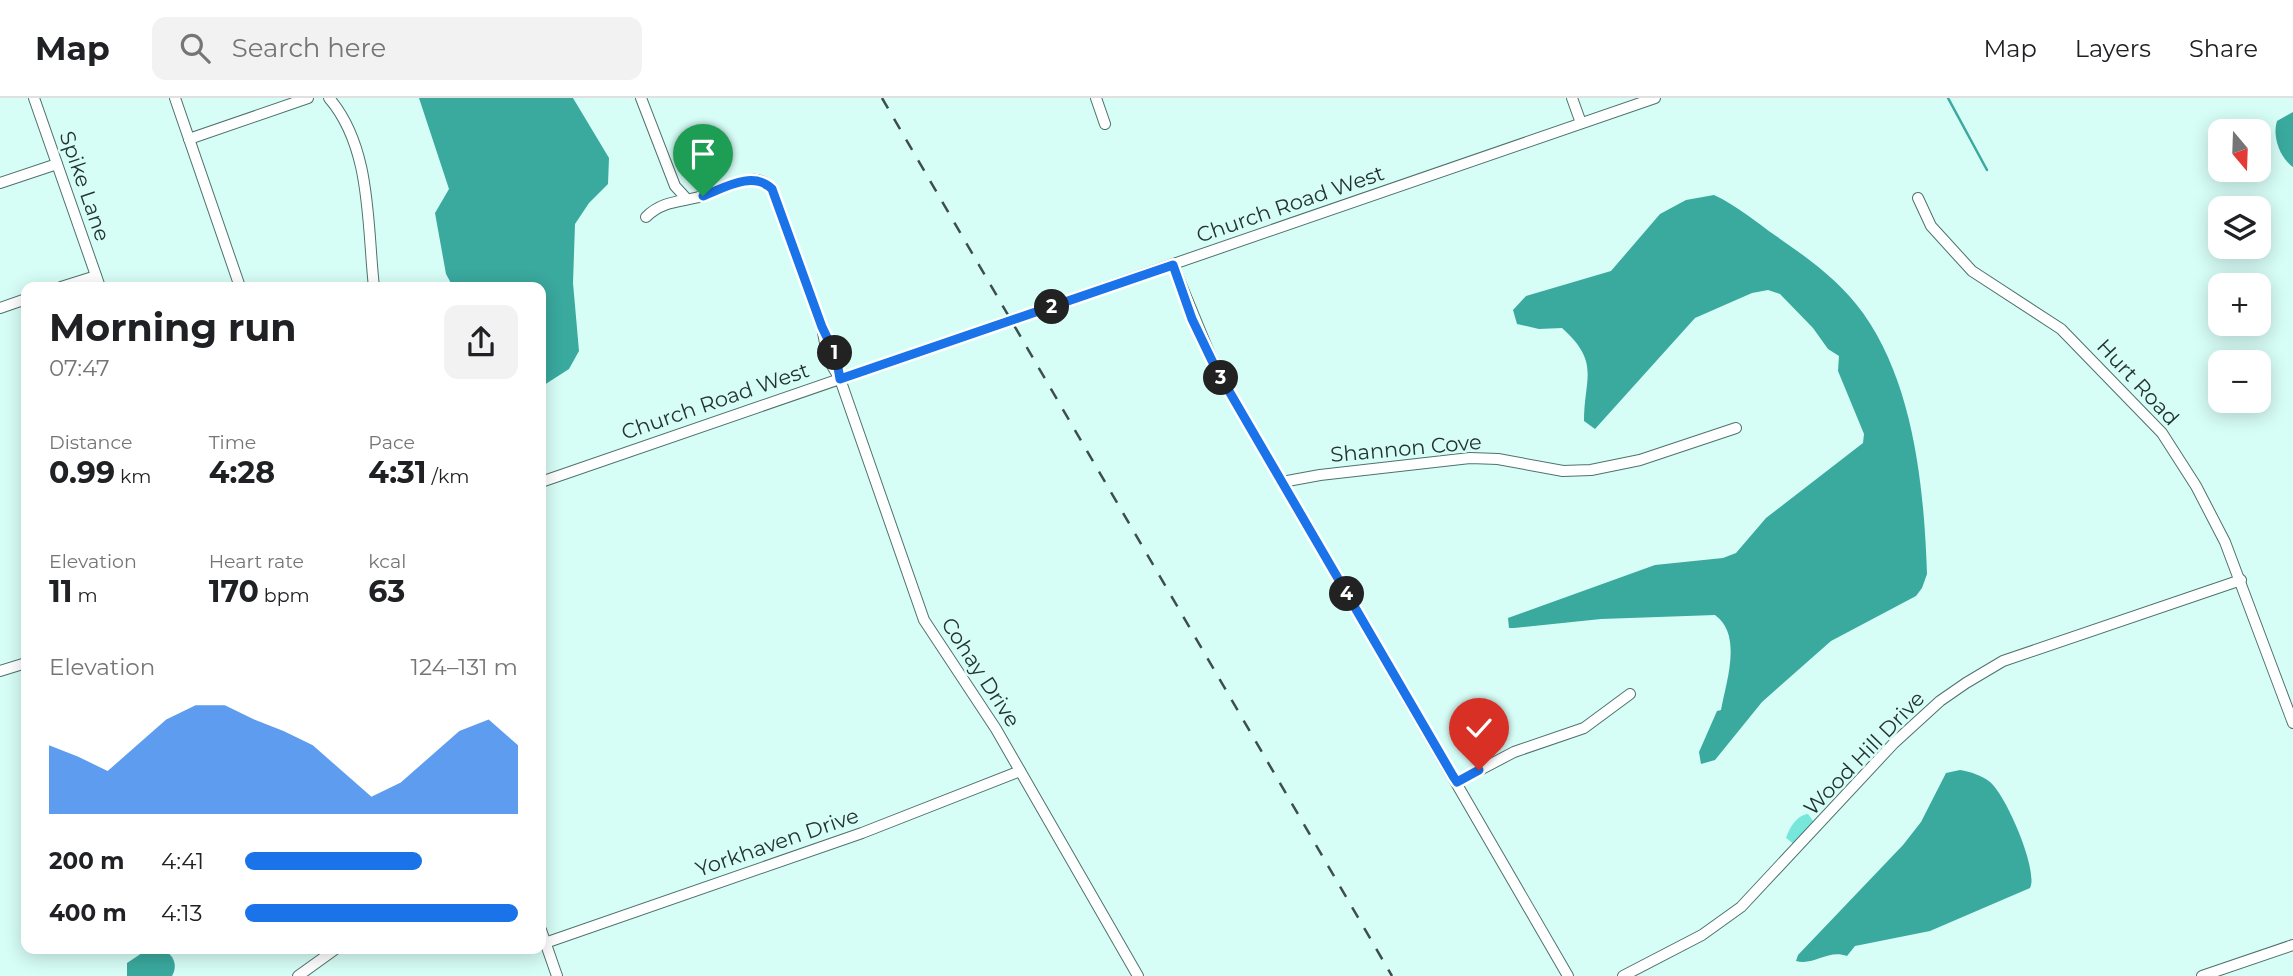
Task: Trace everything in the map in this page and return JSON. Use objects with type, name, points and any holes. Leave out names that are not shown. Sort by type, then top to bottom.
[{"type":"street","name":"Spike Lane","points":[[34,98],[98,281]]},
{"type":"street","points":[[175,98],[238,282]]},
{"type":"street","points":[[189,139],[308,98]]},
{"type":"street","points":[[329,98],[341,112],[362,170],[373,282]]},
{"type":"street","points":[[641,98],[675,186],[685,197],[656,208],[646,217]]},
{"type":"street","points":[[1096,98],[1105,124]]},
{"type":"street","points":[[1572,98],[1581,123]]},
{"type":"street","name":"Church Road West","points":[[546,480],[838,374],[1173,265],[1656,98]]},
{"type":"street","points":[[0,183],[57,164]]},
{"type":"street","name":"Cohay Drive","points":[[685,197],[703,196],[750,180],[769,186],[783,217],[822,327],[828,359],[838,374],[919,609],[1020,771],[1138,976]]},
{"type":"street","name":"Hurt Road","points":[[1918,198],[1931,226],[1972,271],[2061,329],[2162,433],[2208,507],[2241,580],[2293,723]]},
{"type":"street","points":[[1173,265],[1192,319],[1215,367],[1568,976]]},
{"type":"street","points":[[0,308],[21,301]]},
{"type":"street","name":"Shannon Cove","points":[[1282,482],[1320,475],[1470,458],[1497,459],[1563,471],[1591,470],[1640,460],[1736,428]]},
{"type":"street","name":"Wood Hill Drive","points":[[1623,976],[1702,935],[1741,908],[1894,743],[1940,701],[1966,683],[2003,661],[2241,580]]},
{"type":"street","points":[[0,671],[21,665]]},
{"type":"street","points":[[1457,782],[1514,752],[1584,728],[1630,694]]},
{"type":"street","name":"Yorkhaven Drive","points":[[546,943],[919,812],[1020,771]]},
{"type":"street","points":[[2202,976],[2293,945]]},
{"type":"street","points":[[546,946],[557,976]]},
{"type":"street","points":[[298,976],[329,954]]},
{"type":"shaded area","points":[[419,98],[573,98],[609,158],[608,184],[589,203],[575,224],[573,283],[579,351],[569,369],[546,384],[546,282],[450,282],[446,274],[435,213],[449,189]]},
{"type":"shaded area","points":[[2293,112],[2293,167],[2281,153],[2276,140],[2276,127],[2277,121]]},
{"type":"shaded area","points":[[1714,195],[1746,214],[1823,271],[1854,301],[1880,341],[1905,404],[1913,438],[1923,507],[1927,574],[1916,596],[1831,641],[1762,702],[1715,760],[1701,764],[1699,752],[1717,711],[1721,710],[1729,673],[1731,646],[1724,624],[1715,615],[1601,619],[1514,628],[1509,628],[1508,618],[1655,565],[1723,558],[1736,553],[1766,518],[1863,443],[1864,434],[1838,371],[1839,356],[1828,349],[1813,328],[1780,294],[1768,290],[1752,293],[1695,318],[1595,429],[1584,421],[1588,371],[1582,351],[1562,328],[1539,329],[1517,324],[1513,310],[1526,296],[1611,271],[1660,214],[1686,200]]},
{"type":"shaded area","points":[[1960,770],[1983,777],[1997,790],[2026,850],[2032,879],[2030,888],[1930,931],[1855,946],[1847,956],[1840,954],[1796,961],[1798,955],[1903,845],[1921,822],[1946,773]]},
{"type":"shaded area","points":[[1808,814],[1816,825],[1795,845],[1786,838],[1787,834],[1797,819]]},
{"type":"shaded area","points":[[140,954],[169,954],[175,967],[172,976],[127,976],[127,963]]},
{"type":"waterway","points":[[1948,98],[1987,170]]},
{"type":"railway","points":[[882,98],[1392,976]]},
{"type":"route","points":[[703,196],[750,180],[761,181],[772,189],[822,327],[836,356],[836,369],[840,379],[1173,265],[1192,319],[1215,367],[1453,776],[1457,782],[1479,770]]}]
